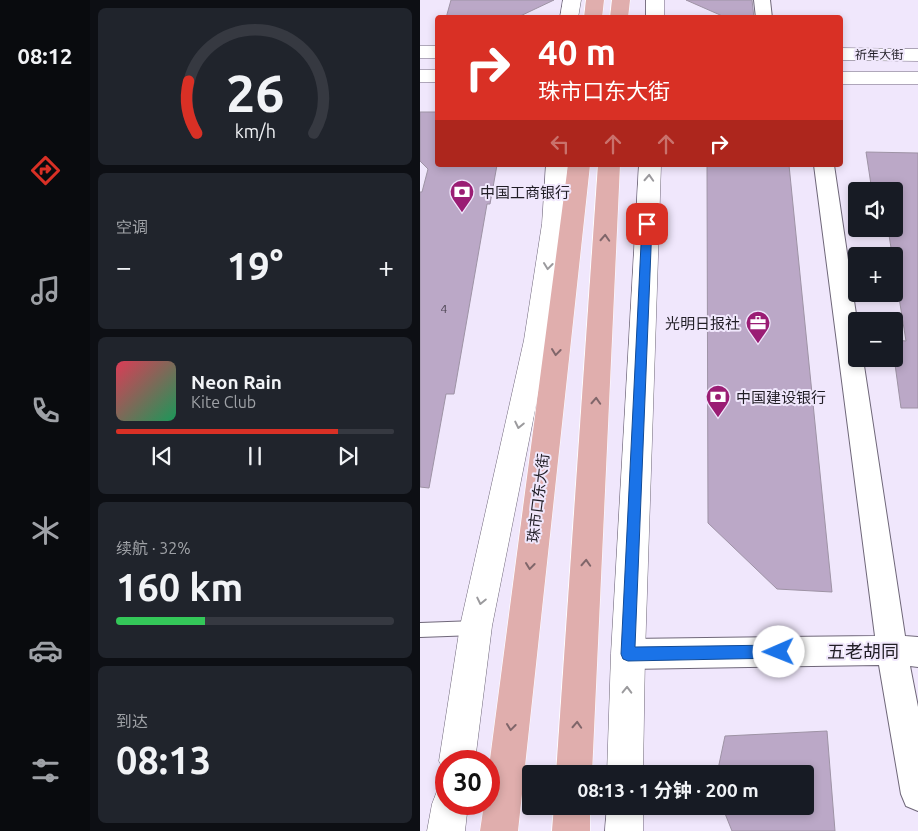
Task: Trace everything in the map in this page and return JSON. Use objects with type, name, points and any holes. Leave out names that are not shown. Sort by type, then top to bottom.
[{"type":"main road","points":[[593,15],[595,0]]},
{"type":"main road","points":[[619,15],[621,0]]},
{"type":"main road","name":"珠市口东大街","points":[[498,831],[579,167]]},
{"type":"main road","points":[[575,765],[609,167]]},
{"type":"main road","points":[[571,831],[572,815]]},
{"type":"street","points":[[570,15],[572,0]]},
{"type":"street","points":[[654,15],[655,0]]},
{"type":"street","points":[[762,0],[764,15]]},
{"type":"street","points":[[420,52],[435,52]]},
{"type":"street","name":"祈年大街","points":[[843,54],[918,54]]},
{"type":"street","points":[[420,76],[435,76]]},
{"type":"street","name":"祈年大街","points":[[843,78],[918,78]]},
{"type":"street","name":"珠市口东大街","points":[[459,750],[475,628],[540,328],[556,200],[557,167]]},
{"type":"street","points":[[625,765],[628,654],[650,167]]},
{"type":"street","points":[[824,167],[905,651],[918,794]]},
{"type":"street","name":"五老胡同","points":[[628,654],[905,651]]},
{"type":"street","points":[[446,831],[448,815]]},
{"type":"street","points":[[624,815],[624,831]]},
{"type":"lane","points":[[420,630],[475,628]]},
{"type":"building","points":[[451,0],[554,0],[522,15],[447,15]]},
{"type":"building","points":[[686,0],[752,0],[754,15],[720,15]]},
{"type":"building","points":[[420,112],[435,112],[435,167],[497,167],[490,204],[487,204],[454,394],[446,394],[429,488],[420,487],[420,192],[422,192],[428,169],[420,161]]},
{"type":"building","points":[[866,152],[918,153],[918,408],[901,408],[895,367],[903,367],[903,341],[906,341],[903,312],[901,312],[900,302],[903,302],[903,247],[891,247],[889,237],[903,237],[903,182],[871,182]]},
{"type":"building","name":"光明日报社","points":[[707,167],[789,167],[832,592],[777,589],[708,523]]},
{"type":"building","points":[[827,731],[835,831],[732,831],[726,815],[814,815],[814,765],[719,765],[725,736]]},
{"type":"place","name":"中国工商银行","points":[[462,213]]},
{"type":"place","name":"光明日报社","points":[[758,344]]},
{"type":"place","name":"中国建设银行","points":[[718,418]]},
{"type":"route","points":[[647,224],[628,654],[779,652]]}]
